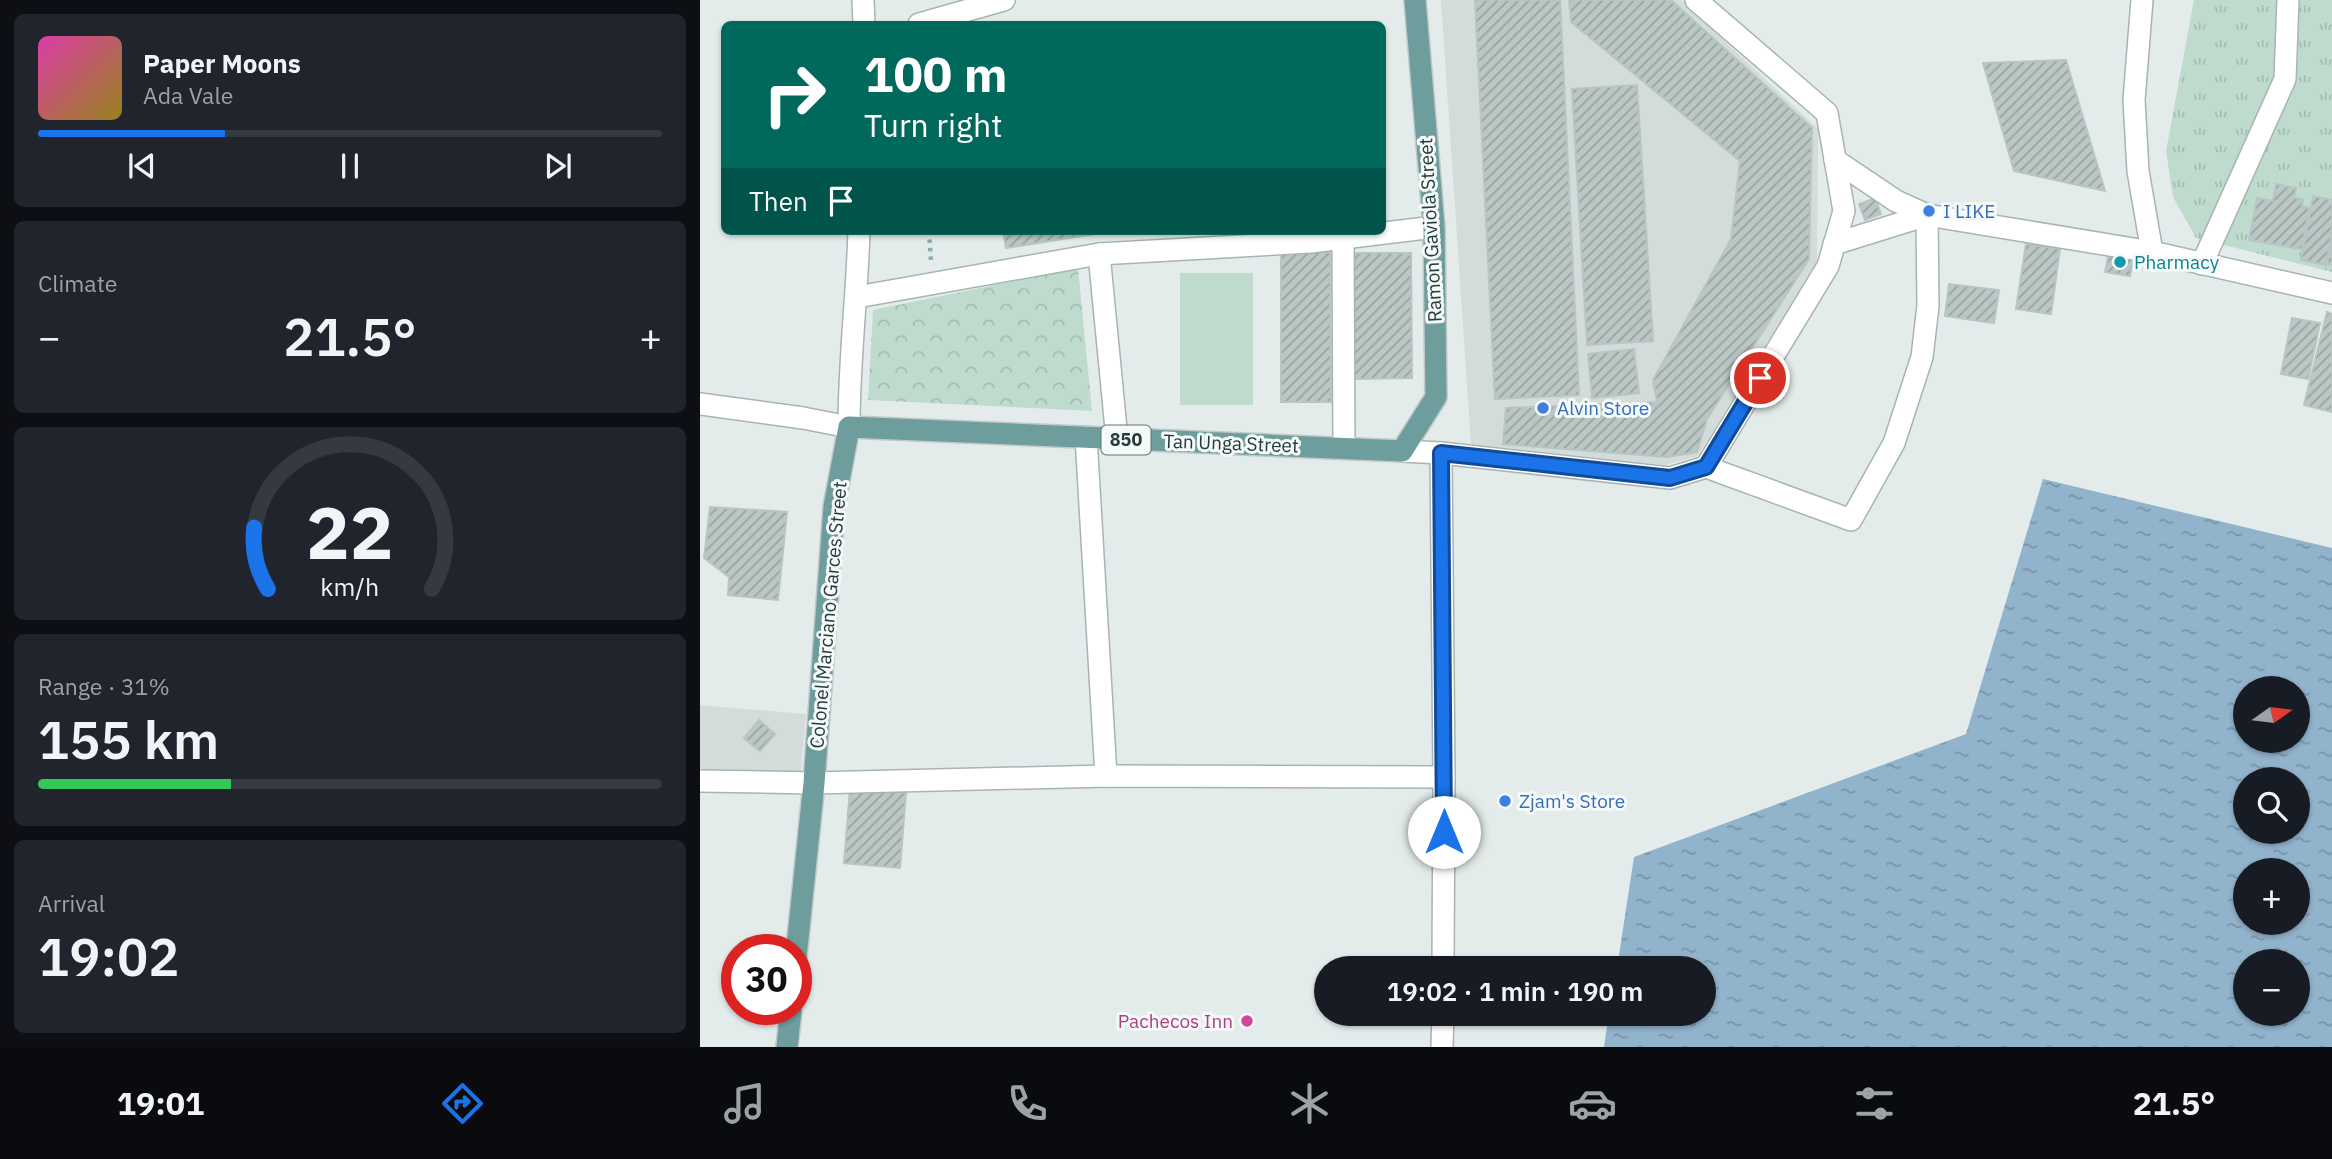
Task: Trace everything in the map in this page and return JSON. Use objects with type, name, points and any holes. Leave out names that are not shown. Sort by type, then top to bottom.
[{"type":"main road","name":"Ramon Gaviola Street","points":[[1402,451],[1436,397],[1434,227],[1415,0]]},
{"type":"main road","name":"Tan Unga Street","points":[[849,427],[1402,451]]},
{"type":"main road","name":"Colonel Marciano Garces Street","points":[[798,934],[814,783],[834,507],[849,427]]},
{"type":"main road","points":[[787,1047],[789,1025]]},
{"type":"street","points":[[863,0],[864,21]]},
{"type":"street","points":[[930,21],[1004,0]]},
{"type":"street","points":[[1696,0],[1827,113],[1843,211],[1828,267],[1706,467]]},
{"type":"street","points":[[2142,0],[2134,100],[2138,171],[2152,252]]},
{"type":"street","points":[[2202,264],[2285,79],[2288,0]]},
{"type":"street","points":[[1835,160],[1896,201],[1927,215],[2152,252],[2332,293]]},
{"type":"street","points":[[1834,244],[1927,215]]},
{"type":"street","points":[[1402,451],[1670,478],[1706,467],[1852,520],[1894,443],[1922,357],[1928,306],[1927,215]]},
{"type":"street","points":[[1386,233],[1434,227]]},
{"type":"street","name":"Colonel Marciano Garces Street","points":[[849,427],[849,371],[857,297],[859,235]]},
{"type":"street","points":[[857,297],[1100,254],[1368,235]]},
{"type":"street","points":[[1343,238],[1344,448]]},
{"type":"street","points":[[1100,254],[1117,439]]},
{"type":"street","points":[[700,404],[849,427]]},
{"type":"street","points":[[1086,437],[1106,776]]},
{"type":"street","points":[[1441,453],[1443,956]]},
{"type":"street","points":[[700,781],[814,783],[1106,776],[1444,777]]},
{"type":"street","points":[[1442,1047],[1443,1026]]},
{"type":"shaded area","points":[[1441,0],[1681,0],[1818,129],[1817,261],[1698,456],[1665,465],[1471,444]]},
{"type":"shaded area","points":[[700,705],[806,714],[800,779],[700,770]]},
{"type":"green space","points":[[2194,0],[2332,0],[2332,272],[2196,238],[2173,197],[2166,151]]},
{"type":"green space","points":[[1078,268],[1092,411],[868,400],[873,310]]},
{"type":"green space","points":[[1180,273],[1253,273],[1253,405],[1180,405]]},
{"type":"water","points":[[2043,479],[2332,548],[2332,1047],[1604,1047],[1607,1026],[1716,1026],[1716,956],[1619,956],[1634,857],[1966,734]]},
{"type":"building","points":[[1475,0],[1560,0],[1579,395],[1495,399]]},
{"type":"building","points":[[1569,0],[1671,0],[1812,128],[1809,259],[1707,419],[1697,452],[1667,457],[1503,444],[1506,408],[1657,402],[1653,380],[1731,239],[1740,161],[1571,22]]},
{"type":"building","points":[[2066,60],[2105,191],[2014,171],[1983,63]]},
{"type":"building","points":[[1637,85],[1653,341],[1587,345],[1572,89]]},
{"type":"building","points":[[2276,184],[2296,188],[2294,198],[2303,199],[2302,206],[2309,208],[2302,249],[2249,240],[2257,198],[2273,201]]},
{"type":"building","points":[[2313,196],[2332,200],[2332,232],[2326,265],[2301,260]]},
{"type":"building","points":[[1875,198],[1881,214],[1865,220],[1859,204]]},
{"type":"building","points":[[1004,235],[1089,235],[1006,248]]},
{"type":"building","points":[[2332,238],[2332,265],[2327,264]]},
{"type":"building","points":[[2026,244],[2060,249],[2051,314],[2016,309]]},
{"type":"building","name":"Pharmacy","points":[[2110,247],[2135,251],[2130,276],[2105,272]]},
{"type":"building","points":[[1281,252],[1330,252],[1331,402],[1281,402]]},
{"type":"building","points":[[1350,253],[1411,253],[1412,378],[1350,379]]},
{"type":"building","points":[[1949,284],[1999,290],[1994,323],[1945,316]]},
{"type":"building","points":[[2327,312],[2332,314],[2332,412],[2304,405]]},
{"type":"building","points":[[2292,318],[2320,323],[2308,379],[2281,374]]},
{"type":"building","points":[[1634,349],[1639,393],[1592,398],[1588,354]]},
{"type":"building","points":[[710,507],[787,512],[778,600],[728,595],[729,577],[704,558]]},
{"type":"building","points":[[759,720],[775,734],[760,751],[744,738]]},
{"type":"building","points":[[850,788],[906,793],[900,868],[844,863]]},
{"type":"place","name":"I LIKE","points":[[1929,211]]},
{"type":"place","name":"Pharmacy","points":[[2120,262]]},
{"type":"place","name":"Alvin Store","points":[[1543,408]]},
{"type":"place","name":"Zjam's Store","points":[[1505,801]]},
{"type":"place","name":"Pachecos Inn","points":[[1247,1021]]},
{"type":"route","points":[[1444,832],[1441,453],[1670,478],[1706,467],[1760,378]]}]
